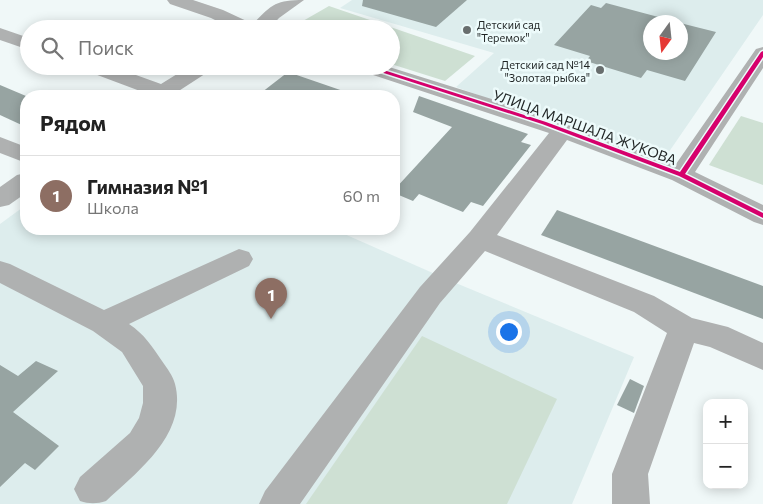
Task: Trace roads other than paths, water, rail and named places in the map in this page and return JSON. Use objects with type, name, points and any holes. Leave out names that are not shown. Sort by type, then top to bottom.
[{"type":"street","points":[[176,0],[229,20]]},
{"type":"street","points":[[267,20],[272,14],[295,0]]},
{"type":"street","points":[[0,34],[20,41]]},
{"type":"street","points":[[681,175],[763,53]]},
{"type":"street","points":[[113,75],[150,90]]},
{"type":"street","points":[[166,90],[190,75]]},
{"type":"street","name":"УЛИЦА МАРШАЛА ЖУКОВА","points":[[393,75],[544,124],[681,175],[763,216]]},
{"type":"street","points":[[278,504],[430,295],[480,239],[562,131]]},
{"type":"street","points":[[0,144],[20,153]]},
{"type":"street","points":[[0,199],[20,185]]},
{"type":"street","points":[[480,239],[644,304],[684,328],[717,336],[763,357]]},
{"type":"street","points":[[104,323],[239,259]]},
{"type":"street","points":[[0,271],[104,323],[133,343],[159,384],[160,403],[155,423],[142,444],[93,489]]},
{"type":"street","points":[[631,504],[630,474],[684,328]]},
{"type":"place","name":"Детский сад \"Теремок\"","points":[[467,30]]},
{"type":"place","name":"Детский сад №14 \"Золотая рыбка\"","points":[[600,70]]},
{"type":"place","name":"Гимназия №1","points":[[271,319]]}]
